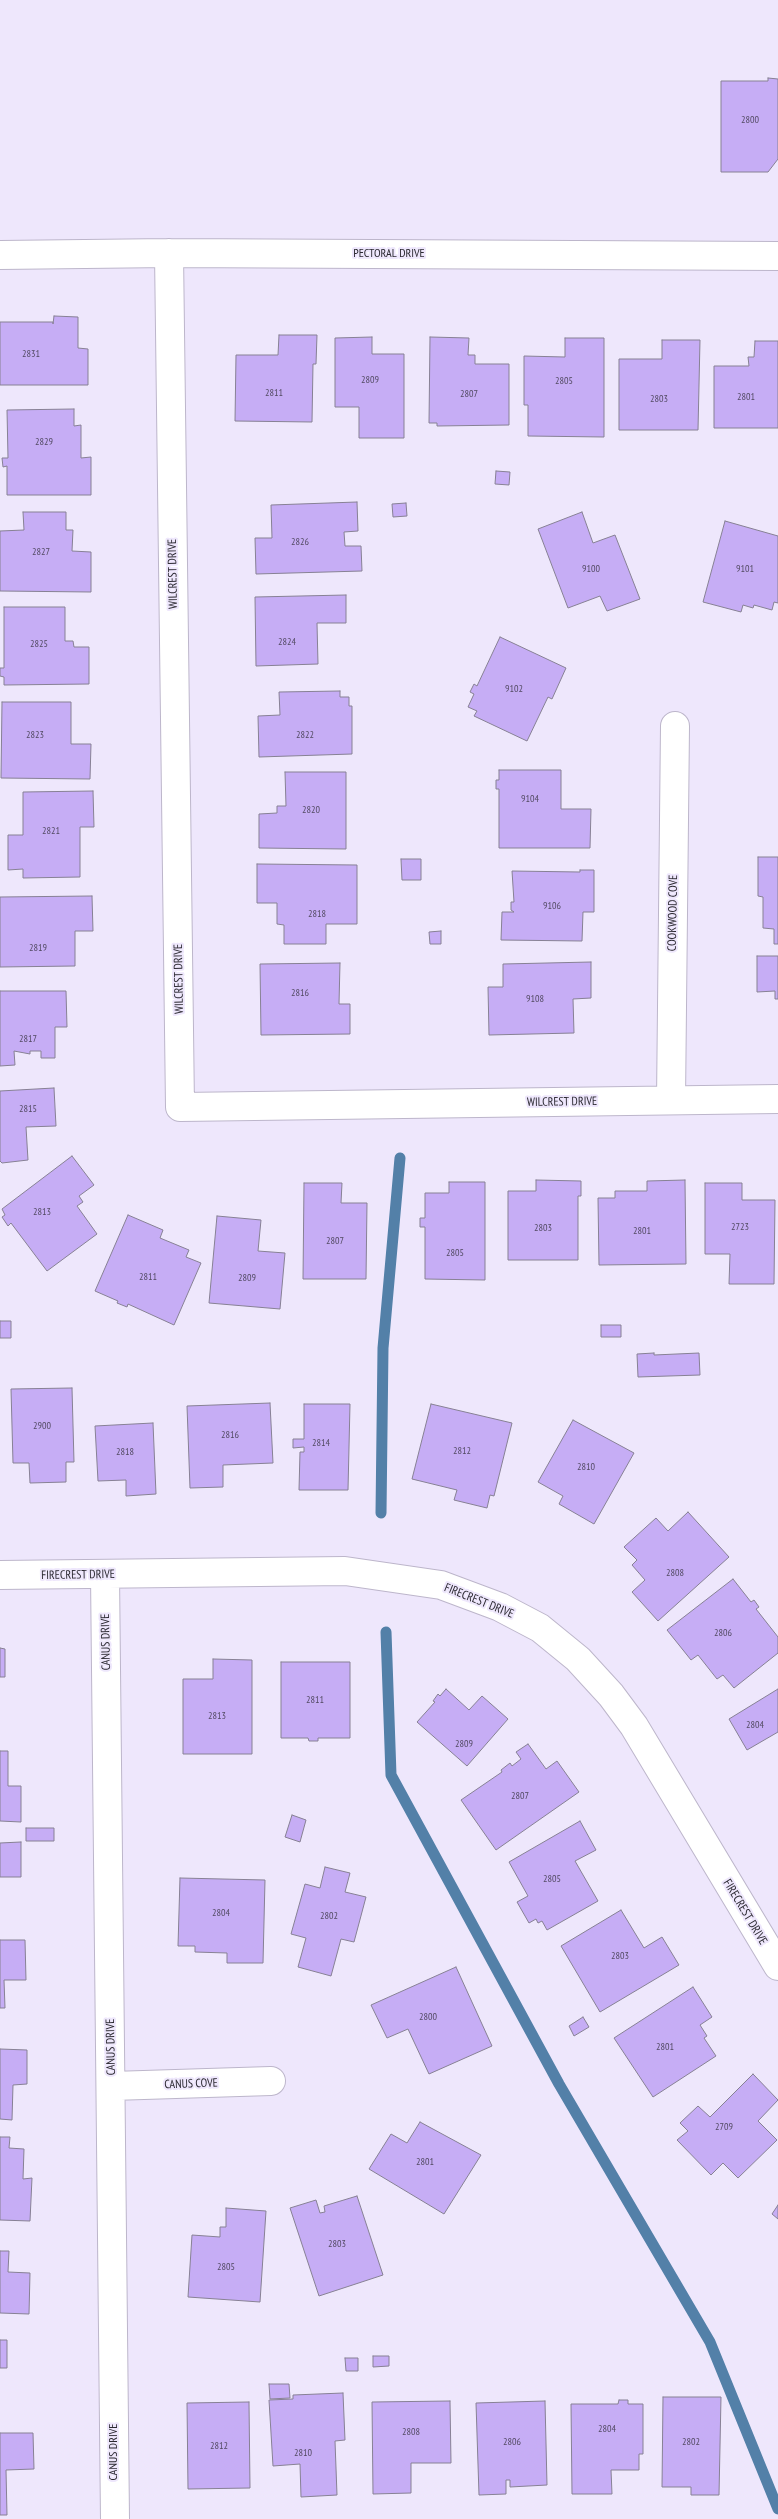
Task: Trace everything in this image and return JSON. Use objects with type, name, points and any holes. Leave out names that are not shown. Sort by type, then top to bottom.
[{"type":"street","name":"PECTORAL DRIVE","points":[[0,255],[169,253],[778,256]]},
{"type":"street","name":"WILCREST DRIVE","points":[[169,253],[180,1108],[778,1099]]},
{"type":"street","name":"COOKWOOD COVE","points":[[671,1100],[675,726]]},
{"type":"street","name":"FIRECREST DRIVE","points":[[0,1575],[345,1571],[441,1585],[500,1607],[540,1628],[578,1659],[611,1695],[634,1726],[778,1966]]},
{"type":"street","name":"CANUS DRIVE","points":[[105,1574],[112,2086],[115,2519]]},
{"type":"street","name":"CANUS COVE","points":[[112,2086],[271,2081]]},
{"type":"building","points":[[768,78],[778,79],[778,159],[768,172],[721,172],[721,81],[768,81]]},
{"type":"building","points":[[54,316],[78,317],[78,348],[88,349],[88,385],[0,385],[0,322],[53,322],[53,324]]},
{"type":"building","points":[[279,335],[317,335],[316,364],[313,364],[312,422],[235,421],[236,355],[278,355]]},
{"type":"building","points":[[372,337],[372,354],[404,354],[404,438],[359,438],[359,407],[335,407],[335,338]]},
{"type":"building","points":[[430,337],[469,338],[468,355],[475,355],[475,364],[509,364],[509,425],[437,426],[437,423],[429,423]]},
{"type":"building","points":[[565,338],[604,338],[604,437],[528,436],[528,405],[524,405],[524,356],[565,357]]},
{"type":"building","points":[[662,340],[700,340],[698,430],[619,430],[619,359],[662,359]]},
{"type":"building","points":[[755,341],[778,341],[778,428],[714,428],[714,366],[749,366],[748,357],[754,357]]},
{"type":"building","points":[[74,409],[74,426],[81,425],[81,458],[91,457],[91,495],[7,495],[7,466],[3,467],[2,458],[8,458],[7,410]]},
{"type":"building","points":[[496,471],[510,472],[509,485],[495,484]]},
{"type":"building","points":[[357,502],[358,531],[344,532],[345,546],[361,546],[362,571],[256,574],[255,538],[272,538],[271,505]]},
{"type":"building","points":[[406,503],[407,516],[393,517],[392,504]]},
{"type":"building","points":[[23,512],[66,512],[66,530],[73,530],[72,551],[91,552],[91,592],[0,591],[0,531],[24,530]]},
{"type":"building","points":[[582,512],[593,543],[615,535],[640,599],[607,611],[600,596],[568,608],[538,529]]},
{"type":"building","points":[[725,521],[778,536],[778,603],[774,602],[772,610],[754,605],[753,608],[743,605],[741,612],[703,602]]},
{"type":"building","points":[[346,595],[346,623],[317,623],[318,664],[256,666],[255,597]]},
{"type":"building","points":[[4,607],[65,607],[65,641],[73,641],[74,647],[89,647],[89,684],[4,685],[4,677],[0,676],[0,668],[4,668]]},
{"type":"building","points":[[500,637],[566,668],[552,699],[548,697],[527,741],[474,716],[477,711],[468,707],[474,694],[470,692],[474,684],[477,686]]},
{"type":"building","points":[[340,691],[340,697],[349,697],[349,706],[352,706],[352,754],[259,757],[258,716],[280,715],[279,692]]},
{"type":"building","points":[[2,702],[71,702],[71,744],[91,744],[90,779],[1,778]]},
{"type":"building","points":[[499,770],[561,770],[561,809],[591,809],[590,848],[499,848],[499,789],[496,789],[496,780],[499,780]]},
{"type":"building","points":[[285,772],[346,772],[346,849],[259,848],[259,814],[277,813],[277,806],[286,806]]},
{"type":"building","points":[[93,791],[94,827],[80,827],[80,877],[23,878],[23,869],[8,870],[8,835],[23,835],[23,792]]},
{"type":"building","points":[[758,857],[778,857],[778,944],[774,944],[774,929],[763,928],[763,897],[758,896]]},
{"type":"building","points":[[401,859],[421,859],[421,880],[402,880]]},
{"type":"building","points":[[257,864],[357,865],[357,924],[326,924],[326,944],[284,944],[284,925],[277,924],[277,903],[257,903]]},
{"type":"building","points":[[580,870],[594,870],[594,912],[583,912],[582,941],[501,940],[502,912],[514,912],[511,910],[511,902],[514,902],[512,871],[580,872]]},
{"type":"building","points":[[92,896],[93,931],[75,931],[75,966],[0,967],[0,897]]},
{"type":"building","points":[[441,931],[441,944],[430,944],[429,932]]},
{"type":"building","points":[[757,956],[778,956],[778,999],[775,999],[775,991],[757,992]]},
{"type":"building","points":[[591,962],[591,998],[573,999],[574,1033],[489,1035],[488,987],[503,987],[503,964]]},
{"type":"building","points":[[340,963],[339,1004],[350,1004],[350,1034],[261,1035],[260,964]]},
{"type":"building","points":[[0,991],[66,991],[67,1027],[55,1027],[55,1058],[41,1058],[41,1051],[30,1051],[30,1054],[14,1051],[15,1065],[0,1066]]},
{"type":"building","points":[[54,1088],[56,1126],[26,1127],[28,1160],[2,1163],[0,1161],[0,1091]]},
{"type":"building","points":[[72,1156],[94,1185],[79,1196],[83,1202],[77,1206],[97,1234],[47,1271],[11,1223],[8,1226],[2,1217],[5,1215],[2,1209]]},
{"type":"building","points":[[536,1180],[581,1181],[581,1196],[578,1196],[578,1260],[508,1260],[508,1191],[536,1191]]},
{"type":"building","points":[[685,1180],[686,1264],[599,1265],[598,1198],[615,1198],[615,1191],[647,1191],[647,1181]]},
{"type":"building","points":[[449,1182],[485,1182],[485,1280],[425,1279],[425,1227],[420,1227],[420,1218],[425,1218],[425,1193],[449,1193]]},
{"type":"building","points":[[304,1183],[342,1183],[341,1203],[367,1203],[366,1279],[303,1279]]},
{"type":"building","points":[[705,1183],[742,1183],[742,1200],[775,1200],[774,1284],[729,1284],[730,1254],[705,1254]]},
{"type":"building","points":[[128,1215],[163,1230],[160,1238],[189,1250],[186,1257],[201,1263],[174,1325],[128,1304],[127,1307],[117,1303],[118,1301],[95,1291]]},
{"type":"building","points":[[217,1216],[261,1220],[258,1251],[285,1253],[280,1309],[209,1303]]},
{"type":"building","points":[[0,1321],[11,1321],[11,1338],[0,1338]]},
{"type":"building","points":[[601,1325],[621,1325],[621,1337],[601,1337]]},
{"type":"building","points":[[654,1353],[654,1355],[699,1353],[700,1375],[638,1377],[637,1354]]},
{"type":"building","points":[[72,1388],[74,1462],[66,1462],[66,1482],[30,1483],[29,1463],[13,1463],[11,1389]]},
{"type":"building","points":[[270,1403],[273,1463],[223,1465],[223,1487],[190,1488],[187,1406]]},
{"type":"building","points":[[304,1404],[350,1404],[348,1490],[299,1490],[300,1452],[304,1452],[304,1447],[293,1448],[293,1439],[304,1439]]},
{"type":"building","points":[[431,1404],[512,1423],[494,1496],[490,1495],[487,1508],[454,1500],[457,1490],[412,1479]]},
{"type":"building","points":[[573,1420],[634,1453],[594,1524],[559,1504],[563,1496],[538,1482]]},
{"type":"building","points":[[153,1423],[156,1494],[126,1496],[126,1480],[98,1481],[95,1426]]},
{"type":"building","points":[[688,1512],[729,1557],[658,1621],[632,1592],[645,1580],[632,1565],[637,1560],[624,1547],[656,1518],[668,1531]]},
{"type":"building","points":[[733,1579],[751,1602],[754,1600],[759,1607],[756,1609],[778,1637],[778,1653],[734,1688],[723,1675],[717,1679],[698,1655],[691,1660],[667,1630]]},
{"type":"building","points":[[0,1648],[5,1649],[5,1677],[0,1677]]},
{"type":"building","points":[[213,1659],[252,1660],[252,1754],[183,1754],[183,1679],[213,1679]]},
{"type":"building","points":[[281,1662],[350,1662],[350,1738],[318,1738],[318,1741],[309,1741],[308,1738],[281,1738]]},
{"type":"building","points":[[446,1689],[469,1710],[482,1696],[508,1719],[467,1766],[417,1722],[435,1702],[433,1701],[438,1694],[440,1696]]},
{"type":"building","points":[[778,1689],[778,1732],[747,1750],[729,1719]]},
{"type":"building","points":[[528,1744],[546,1769],[557,1761],[579,1792],[496,1850],[461,1800],[502,1772],[501,1770],[510,1763],[512,1766],[521,1759],[516,1752]]},
{"type":"building","points":[[0,1751],[8,1751],[8,1786],[21,1786],[21,1822],[0,1821]]},
{"type":"building","points":[[292,1815],[306,1820],[300,1842],[285,1837]]},
{"type":"building","points":[[580,1821],[596,1850],[575,1861],[598,1901],[547,1930],[542,1921],[538,1923],[536,1919],[529,1923],[517,1902],[528,1896],[509,1862]]},
{"type":"building","points":[[26,1828],[54,1828],[54,1841],[26,1841]]},
{"type":"building","points":[[21,1842],[21,1877],[0,1877],[0,1843]]},
{"type":"building","points":[[325,1867],[350,1873],[345,1892],[366,1897],[354,1942],[341,1939],[331,1976],[298,1967],[306,1938],[291,1934],[305,1884],[320,1888]]},
{"type":"building","points":[[180,1878],[265,1880],[263,1963],[227,1963],[227,1953],[195,1952],[195,1946],[178,1946]]},
{"type":"building","points":[[621,1910],[644,1948],[662,1937],[679,1965],[600,2012],[561,1946]]},
{"type":"building","points":[[0,1940],[25,1940],[26,1980],[4,1980],[5,2008],[0,2008]]},
{"type":"building","points":[[456,1967],[492,2046],[429,2074],[408,2029],[387,2038],[371,2005]]},
{"type":"building","points":[[693,1987],[712,2017],[700,2025],[707,2036],[704,2038],[716,2056],[653,2097],[614,2038]]},
{"type":"building","points":[[583,2017],[589,2027],[574,2036],[569,2026]]},
{"type":"building","points":[[0,2049],[27,2050],[27,2084],[13,2085],[12,2120],[0,2119]]},
{"type":"building","points":[[753,2074],[778,2100],[758,2121],[777,2140],[738,2178],[723,2163],[711,2175],[677,2140],[688,2131],[680,2123],[698,2106],[710,2117]]},
{"type":"building","points":[[420,2122],[481,2155],[444,2214],[369,2169],[391,2134],[407,2143]]},
{"type":"building","points":[[0,2137],[10,2137],[9,2148],[24,2149],[23,2179],[32,2178],[30,2221],[0,2220]]},
{"type":"building","points":[[357,2196],[383,2275],[319,2296],[290,2208],[316,2200],[320,2213],[325,2212],[324,2206]]},
{"type":"building","points":[[778,2205],[778,2219],[772,2214]]},
{"type":"building","points":[[226,2208],[266,2211],[260,2302],[188,2297],[192,2235],[220,2237],[220,2227],[226,2227]]},
{"type":"building","points":[[0,2251],[9,2251],[8,2272],[30,2273],[29,2314],[0,2313]]},
{"type":"building","points":[[0,2340],[7,2340],[7,2368],[0,2368]]},
{"type":"building","points":[[373,2356],[389,2356],[389,2366],[373,2367]]},
{"type":"building","points":[[345,2358],[358,2358],[358,2371],[346,2371]]},
{"type":"building","points":[[269,2384],[289,2384],[290,2398],[270,2399]]},
{"type":"building","points":[[343,2393],[345,2440],[335,2441],[337,2495],[301,2497],[300,2464],[273,2466],[269,2400],[293,2399],[293,2395]]},
{"type":"building","points":[[663,2397],[721,2397],[719,2495],[691,2495],[691,2487],[662,2487]]},
{"type":"building","points":[[619,2400],[628,2400],[628,2404],[643,2404],[643,2454],[639,2454],[639,2470],[611,2470],[612,2494],[572,2494],[571,2404],[618,2404]]},
{"type":"building","points":[[450,2401],[451,2463],[411,2463],[411,2493],[373,2494],[372,2402]]},
{"type":"building","points":[[545,2401],[547,2485],[510,2487],[510,2480],[506,2480],[506,2494],[479,2495],[476,2403]]},
{"type":"building","points":[[249,2402],[250,2488],[188,2489],[187,2403]]},
{"type":"building","points":[[0,2433],[33,2433],[34,2469],[6,2470],[7,2515],[0,2515]]},
{"type":"waterway","points":[[381,1513],[383,1348],[400,1158]]},
{"type":"waterway","points":[[386,1632],[391,1775],[559,2084],[710,2342],[778,2509]]}]
